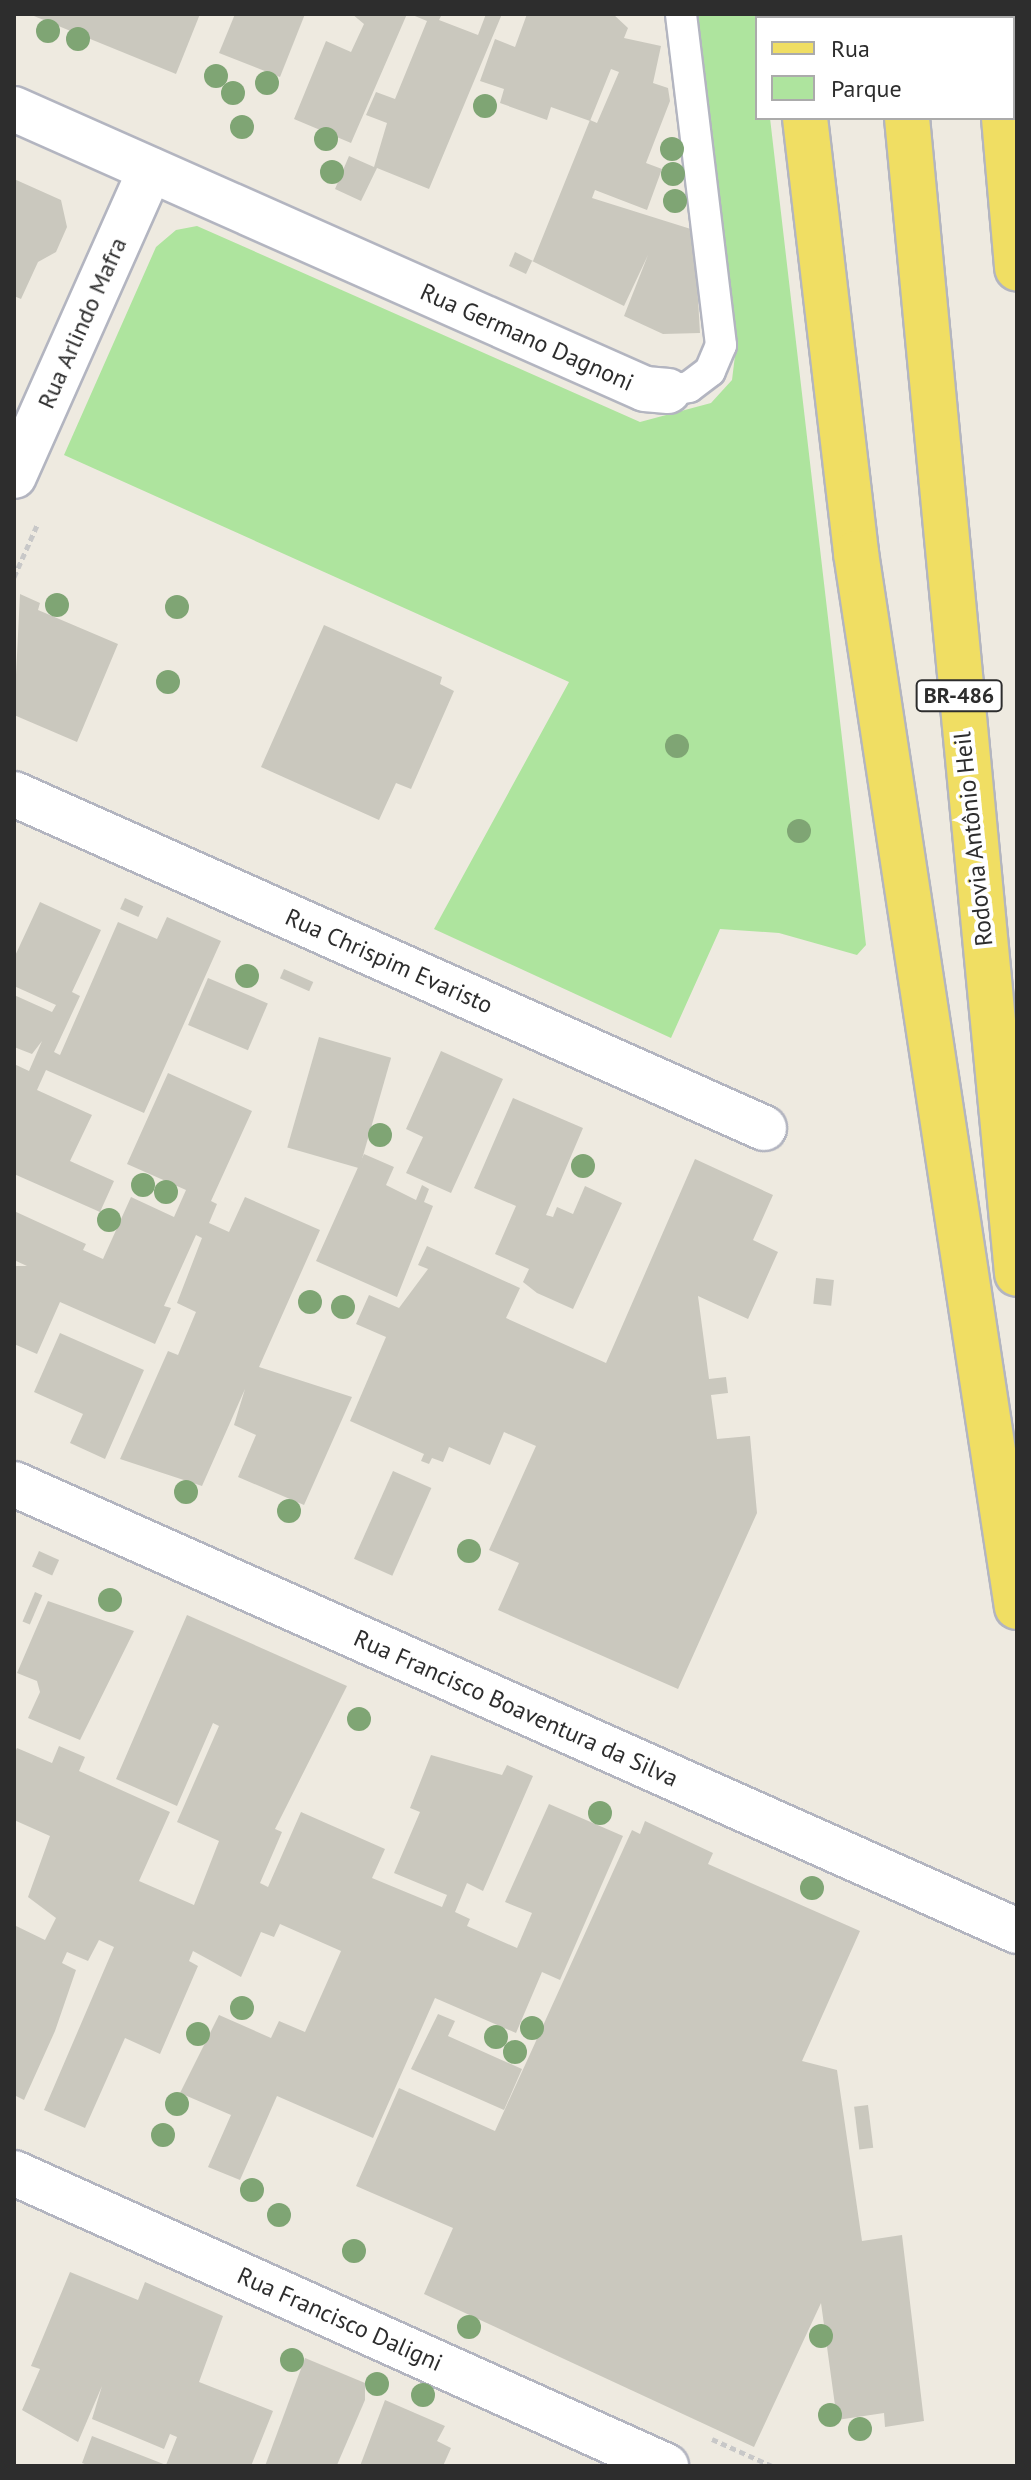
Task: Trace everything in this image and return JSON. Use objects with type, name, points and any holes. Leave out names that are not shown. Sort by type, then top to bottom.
[{"type":"main road","points":[[805,120],[856,553],[1017,1607]]},
{"type":"main road","name":"Rodovia Antônio Heil","points":[[907,120],[1017,1274]]},
{"type":"main road","points":[[1004,120],[1017,268]]},
{"type":"street","name":"Rua Germano Dagnoni","points":[[14,109],[645,389],[668,391]]},
{"type":"street","name":"Rua Arlindo Mafra","points":[[14,476],[150,170]]},
{"type":"street","name":"Rua Chrispim Evaristo","points":[[14,794],[764,1128]]},
{"type":"street","name":"Rua Francisco Boaventura da Silva","points":[[14,1484],[1017,1931]]},
{"type":"street","name":"Rua Francisco Daligni","points":[[14,2173],[666,2466]]},
{"type":"lane","name":"Rua Germano Dagnoni","points":[[668,391],[689,387],[710,371],[721,345],[681,14]]},
{"type":"path","points":[[14,577],[44,510]]},
{"type":"green space","points":[[695,14],[758,14],[755,16],[755,120],[770,120],[866,945],[857,955],[779,933],[720,929],[671,1038],[434,929],[569,682],[64,455],[156,247],[176,230],[197,226],[640,422],[711,403],[732,380],[737,339]]},
{"type":"building","points":[[29,14],[200,14],[176,74]]},
{"type":"building","points":[[235,14],[305,14],[280,77],[219,53]]},
{"type":"building","points":[[352,14],[407,14],[351,143],[294,119],[326,41],[351,52],[364,24]]},
{"type":"building","points":[[410,14],[442,14],[439,20],[478,35],[486,14],[502,14],[429,189],[377,168],[361,201],[335,189],[349,156],[374,167],[387,123],[366,115],[376,92],[395,99],[427,21]]},
{"type":"building","points":[[527,14],[613,14],[628,28],[624,38],[661,46],[653,83],[668,88],[670,101],[646,163],[662,169],[647,210],[595,190],[592,198],[694,230],[700,333],[663,334],[624,316],[648,255],[624,306],[532,261],[526,274],[509,266],[515,252],[533,261],[590,121],[551,107],[547,120],[500,103],[504,89],[480,81],[495,39],[515,47]],"holes":[[[611,69],[619,72],[597,123],[590,120]]]},
{"type":"building","points":[[14,179],[61,200],[67,227],[56,252],[38,262],[21,299],[14,296]]},
{"type":"building","points":[[20,594],[40,603],[38,610],[118,644],[77,742],[14,715]]},
{"type":"building","points":[[324,625],[442,677],[440,684],[454,691],[411,789],[396,783],[379,820],[261,767]]},
{"type":"building","points":[[125,898],[143,906],[138,917],[120,909]]},
{"type":"building","points":[[40,902],[101,930],[72,992],[80,996],[54,1052],[60,1055],[118,922],[157,939],[167,917],[221,941],[144,1113],[46,1070],[37,1090],[92,1115],[70,1161],[114,1181],[100,1212],[14,1174],[14,1064],[29,1071],[42,1041],[32,1054],[14,1047],[14,995],[52,1012],[56,1005],[14,986],[14,958]]},
{"type":"building","points":[[284,969],[313,982],[309,991],[280,978]]},
{"type":"building","points":[[208,978],[268,1003],[248,1050],[188,1025]]},
{"type":"building","points":[[319,1037],[391,1058],[359,1168],[287,1148]]},
{"type":"building","points":[[441,1051],[503,1079],[451,1193],[406,1173],[423,1137],[406,1129]]},
{"type":"building","points":[[168,1073],[252,1111],[211,1201],[217,1204],[209,1223],[229,1232],[245,1197],[320,1230],[259,1367],[352,1397],[304,1505],[238,1477],[256,1435],[234,1425],[245,1389],[202,1486],[120,1459],[168,1351],[178,1355],[196,1312],[177,1303],[202,1238],[196,1235],[164,1306],[171,1308],[155,1344],[60,1302],[37,1354],[14,1344],[14,1266],[27,1266],[14,1260],[14,1211],[86,1244],[83,1250],[103,1259],[131,1197],[174,1217],[186,1190],[127,1164]]},
{"type":"building","points":[[513,1098],[583,1128],[546,1215],[553,1217],[557,1207],[573,1214],[585,1186],[622,1203],[573,1309],[537,1293],[523,1282],[529,1269],[495,1254],[516,1206],[474,1188]]},
{"type":"building","points":[[364,1154],[394,1167],[386,1185],[416,1200],[422,1185],[429,1189],[424,1202],[433,1206],[397,1297],[316,1261]]},
{"type":"building","points":[[695,1159],[773,1195],[753,1240],[778,1252],[748,1319],[698,1296],[709,1379],[726,1377],[728,1393],[711,1395],[717,1439],[750,1436],[757,1513],[678,1689],[498,1610],[519,1563],[489,1550],[536,1446],[504,1432],[490,1465],[449,1447],[443,1462],[432,1458],[429,1464],[421,1461],[424,1454],[350,1421],[386,1337],[356,1324],[369,1295],[399,1308],[428,1269],[418,1265],[427,1246],[520,1288],[506,1318],[606,1363]]},
{"type":"building","points":[[816,1278],[834,1280],[831,1306],[813,1304]]},
{"type":"building","points":[[60,1333],[144,1370],[105,1459],[70,1443],[83,1414],[34,1392]]},
{"type":"building","points":[[393,1471],[431,1488],[392,1576],[354,1559]]},
{"type":"building","points":[[39,1551],[59,1560],[52,1575],[32,1567]]},
{"type":"building","points":[[35,1592],[42,1595],[30,1625],[22,1621]]},
{"type":"building","points":[[48,1601],[134,1631],[80,1740],[28,1718],[40,1692],[37,1681],[17,1673]]},
{"type":"building","points":[[187,1615],[347,1686],[275,1829],[282,1832],[260,1883],[268,1887],[301,1812],[385,1849],[372,1878],[442,1907],[447,1895],[394,1873],[420,1812],[410,1808],[431,1755],[502,1775],[507,1765],[533,1776],[483,1891],[467,1883],[455,1912],[470,1919],[467,1926],[517,1948],[532,1913],[505,1902],[549,1804],[623,1836],[560,1980],[542,1972],[516,2033],[435,1998],[373,2138],[277,2096],[240,2180],[208,2167],[231,2115],[180,2093],[219,2015],[271,2038],[279,2021],[305,2032],[341,1951],[280,1924],[274,1937],[261,1932],[241,1977],[193,1951],[189,1961],[198,1966],[160,2054],[125,2038],[85,2128],[44,2110],[114,1947],[99,1940],[88,1961],[67,1952],[62,1963],[76,1970],[55,2031],[24,2100],[14,2095],[14,1925],[45,1940],[56,1918],[28,1897],[50,1836],[14,1820],[14,1754],[17,1748],[52,1763],[59,1746],[85,1757],[79,1771],[170,1812],[139,1881],[194,1905],[219,1841],[177,1822],[219,1726],[213,1723],[177,1806],[116,1779]]},
{"type":"building","points":[[645,1821],[713,1853],[708,1864],[860,1931],[802,2061],[837,2070],[862,2241],[902,2235],[924,2421],[885,2427],[884,2413],[837,2420],[821,2303],[754,2447],[424,2294],[453,2228],[356,2186],[399,2088],[495,2131],[632,1830],[640,1834]]},
{"type":"building","points":[[438,2014],[455,2021],[448,2036],[522,2069],[504,2110],[411,2069]]},
{"type":"building","points":[[868,2105],[873,2148],[859,2149],[854,2107]]},
{"type":"building","points":[[70,2272],[138,2300],[145,2282],[223,2316],[199,2382],[273,2411],[251,2466],[90,2466],[82,2463],[92,2436],[166,2465],[177,2437],[170,2434],[164,2449],[92,2419],[102,2386],[78,2442],[22,2410],[40,2369],[31,2366]]},
{"type":"building","points":[[305,2358],[365,2383],[365,2400],[337,2465],[265,2466]]},
{"type":"building","points":[[385,2400],[445,2426],[437,2441],[451,2448],[443,2466],[360,2466]]}]
